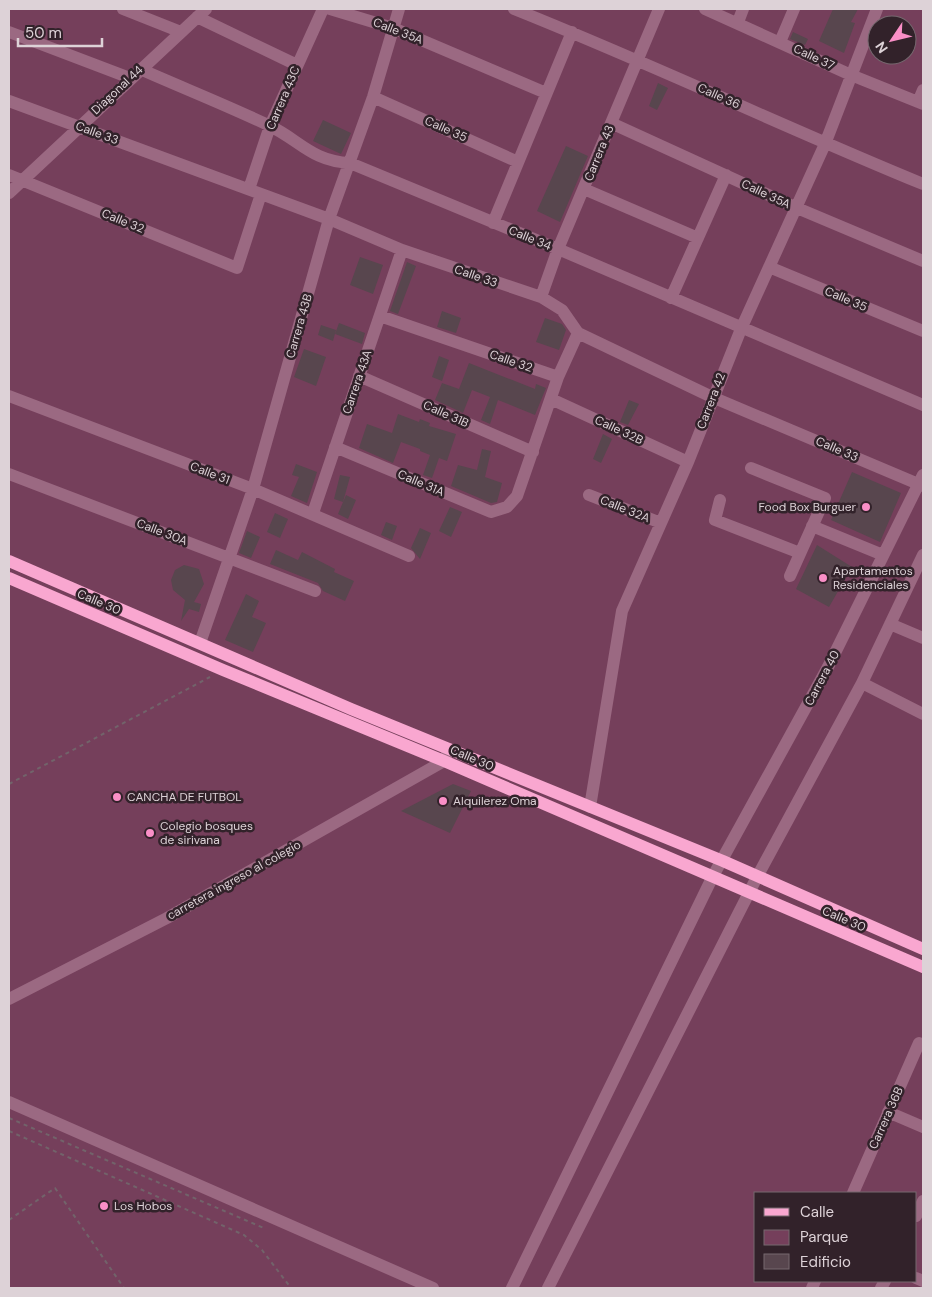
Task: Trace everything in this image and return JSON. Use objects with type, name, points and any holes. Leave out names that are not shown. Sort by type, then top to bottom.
[{"type":"main road","name":"Calle 30","points":[[9,561],[200,643],[749,893],[923,967]]},
{"type":"main road","name":"Calle 30","points":[[9,578],[223,670],[590,807],[723,861],[923,949]]},
{"type":"street","points":[[123,9],[181,32]]},
{"type":"street","name":"Carrera 43C","points":[[237,268],[270,126],[323,9]]},
{"type":"street","name":"Calle 35A","points":[[330,9],[393,28],[546,93]]},
{"type":"street","name":"Carrera 43B","points":[[200,643],[253,489],[329,219],[374,97],[399,9]]},
{"type":"street","name":"Calle 36","points":[[514,9],[638,59],[825,144],[923,184]]},
{"type":"street","name":"Carrera 43","points":[[541,297],[558,249],[660,9]]},
{"type":"street","name":"Calle 37","points":[[705,9],[738,22],[851,75],[922,99]]},
{"type":"street","points":[[738,22],[743,9]]},
{"type":"street","points":[[780,42],[794,9]]},
{"type":"street","name":"Carrera 42","points":[[590,807],[622,611],[688,462],[712,397],[741,329],[825,144],[877,9]]},
{"type":"street","points":[[201,13],[297,64]]},
{"type":"street","name":"Diagonal 44","points":[[9,193],[78,126],[201,13]]},
{"type":"street","points":[[9,32],[130,78]]},
{"type":"street","points":[[493,223],[572,32]]},
{"type":"street","name":"Calle 34","points":[[140,69],[270,126],[311,153],[332,162],[350,163],[558,249],[741,329],[923,405]]},
{"type":"street","name":"Calle 35","points":[[374,97],[518,162]]},
{"type":"street","name":"Calle 33","points":[[9,101],[329,219],[402,250],[541,297],[562,310],[578,333],[712,397],[922,481]]},
{"type":"street","name":"Calle 35A","points":[[611,123],[797,208],[923,261]]},
{"type":"street","name":"Calle 32","points":[[9,175],[237,268]]},
{"type":"street","points":[[671,298],[726,175]]},
{"type":"street","points":[[584,190],[698,238]]},
{"type":"street","name":"Carrera 43A","points":[[313,513],[402,250]]},
{"type":"street","name":"Calle 35","points":[[770,267],[923,331]]},
{"type":"street","name":"Calle 32","points":[[380,316],[558,377]]},
{"type":"street","points":[[533,452],[558,377],[578,333]]},
{"type":"street","name":"Calle 31B","points":[[359,376],[533,452]]},
{"type":"street","name":"Calle 31","points":[[9,396],[253,489],[313,513],[409,556]]},
{"type":"street","name":"Calle 32B","points":[[551,399],[688,462]]},
{"type":"street","name":"Calle 31A","points":[[335,448],[491,512],[507,507],[517,496],[533,452]]},
{"type":"street","points":[[751,468],[825,498],[790,576]]},
{"type":"street","name":"Calle 30A","points":[[9,474],[316,591]]},
{"type":"street","name":"Carrera 40","points":[[512,1288],[713,876],[723,861],[828,667],[922,481]]},
{"type":"street","name":"Calle 32A","points":[[589,495],[661,524]]},
{"type":"street","points":[[720,500],[715,520],[800,553]]},
{"type":"street","points":[[812,526],[883,556]]},
{"type":"street","points":[[548,1288],[757,877],[862,683],[922,561]]},
{"type":"street","points":[[890,624],[923,638]]},
{"type":"street","points":[[862,683],[923,714]]},
{"type":"street","name":"carretera ingreso al colegio","points":[[9,999],[167,918],[447,755]]},
{"type":"street","name":"Carrera 36B","points":[[853,1192],[888,1112],[921,1044]]},
{"type":"street","points":[[9,1102],[433,1288]]},
{"type":"street","points":[[888,1112],[923,1127]]},
{"type":"street","points":[[917,1214],[923,1201]]},
{"type":"path","points":[[9,784],[223,670]]},
{"type":"path","points":[[9,1118],[269,1230]]},
{"type":"path","points":[[9,1131],[244,1235],[262,1250],[290,1288]]},
{"type":"path","points":[[9,1220],[55,1188],[124,1288]]},
{"type":"green space","points":[[9,9],[923,9],[923,1288],[9,1288]]},
{"type":"building","points":[[833,9],[858,9],[851,22],[855,23],[844,53],[819,41]]},
{"type":"building","points":[[793,32],[808,39],[805,45],[790,39]]},
{"type":"building","points":[[658,83],[668,88],[657,110],[649,106]]},
{"type":"building","points":[[323,120],[351,133],[341,154],[313,141]]},
{"type":"building","points":[[566,146],[588,156],[560,222],[537,211]]},
{"type":"building","points":[[360,257],[383,265],[373,294],[350,285]]},
{"type":"building","points":[[407,262],[416,266],[398,314],[390,311]]},
{"type":"building","points":[[442,311],[461,318],[456,333],[437,327]]},
{"type":"building","points":[[545,318],[562,324],[566,330],[559,350],[536,342]]},
{"type":"building","points":[[339,323],[365,333],[362,344],[335,334]]},
{"type":"building","points":[[321,325],[336,330],[333,341],[318,335]]},
{"type":"building","points":[[304,349],[326,357],[316,386],[294,377]]},
{"type":"building","points":[[439,356],[449,360],[442,381],[432,377]]},
{"type":"building","points":[[469,363],[535,389],[536,384],[546,388],[535,415],[498,400],[490,424],[481,420],[490,397],[472,390],[463,413],[435,400],[442,383],[459,389]]},
{"type":"building","points":[[629,400],[639,404],[628,425],[620,422]]},
{"type":"building","points":[[398,414],[419,422],[420,419],[430,423],[429,426],[456,434],[447,461],[439,458],[432,478],[423,475],[430,455],[420,451],[420,449],[401,442],[393,463],[359,448],[367,424],[392,433]]},
{"type":"building","points":[[603,434],[612,439],[601,463],[593,459]]},
{"type":"building","points":[[482,449],[491,451],[485,477],[502,483],[497,502],[491,503],[451,486],[458,465],[477,470]]},
{"type":"building","points":[[296,464],[317,472],[307,503],[291,496],[299,477],[292,475]]},
{"type":"building","name":"Food Box Burguer","points":[[852,472],[901,493],[880,542],[831,520]]},
{"type":"building","points":[[340,475],[350,477],[343,502],[334,499]]},
{"type":"building","points":[[346,495],[356,500],[348,519],[338,514]]},
{"type":"building","points":[[450,507],[462,512],[451,537],[439,531]]},
{"type":"building","points":[[275,513],[288,519],[280,538],[267,532]]},
{"type":"building","points":[[386,522],[397,526],[392,540],[381,535]]},
{"type":"building","points":[[420,528],[431,533],[420,559],[411,548]]},
{"type":"building","points":[[247,531],[260,537],[251,558],[239,553]]},
{"type":"building","name":"Apartamentos Residenciales","points":[[817,545],[852,567],[829,607],[796,589]]},
{"type":"building","points":[[276,550],[298,560],[302,552],[335,569],[334,572],[354,581],[345,601],[323,591],[318,583],[270,564]]},
{"type":"building","points":[[184,565],[199,569],[204,584],[194,602],[201,604],[199,612],[189,609],[181,621],[185,600],[173,590],[171,580],[175,570]]},
{"type":"building","points":[[246,594],[259,601],[252,617],[266,623],[253,652],[225,640]]},
{"type":"building","name":"Alquilerez Oma","points":[[453,784],[471,791],[450,833],[401,811]]},
{"type":"place","name":"Food Box Burguer","points":[[866,507]]},
{"type":"place","name":"Apartamentos Residenciales","points":[[823,578]]},
{"type":"place","name":"CANCHA DE FUTBOL","points":[[117,797]]},
{"type":"place","name":"Alquilerez Oma","points":[[443,801]]},
{"type":"place","name":"Colegio bosques de sirivana","points":[[150,833]]},
{"type":"place","name":"Los Hobos","points":[[104,1206]]}]
